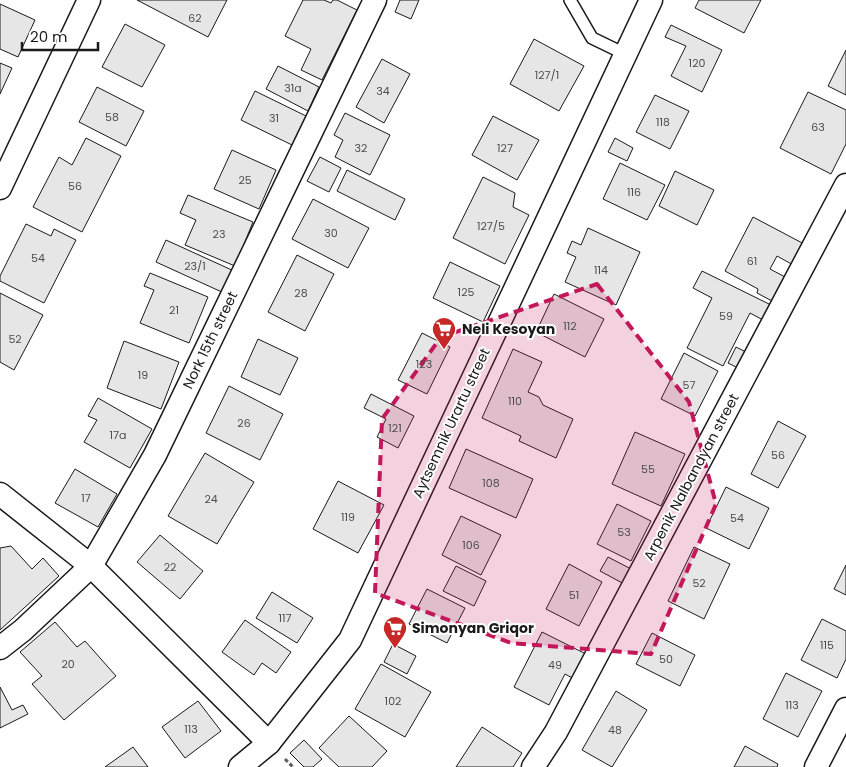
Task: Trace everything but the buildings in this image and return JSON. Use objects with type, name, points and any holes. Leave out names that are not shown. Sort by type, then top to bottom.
[{"type":"street","points":[[0,188],[89,0]]},
{"type":"street","name":"Nork 15th street","points":[[0,648],[23,630],[91,566],[155,455],[375,0]]},
{"type":"street","name":"Aytsemnik Urartu street","points":[[240,767],[269,743],[350,640],[651,0]]},
{"type":"street","name":"Arpenik Nalbandyan street","points":[[533,767],[556,732],[846,184]]},
{"type":"street","points":[[0,494],[91,566],[269,743]]},
{"type":"street","points":[[816,767],[846,709]]},
{"type":"lane","points":[[570,0],[592,38],[625,54]]},
{"type":"highlighted area","points":[[597,284],[689,402],[716,504],[651,654],[511,643],[375,593],[382,419],[441,337]]},
{"type":"place","name":"Neli Kesoyan","points":[[444,350]]},
{"type":"place","name":"Simonyan Griqor","points":[[395,649]]}]
